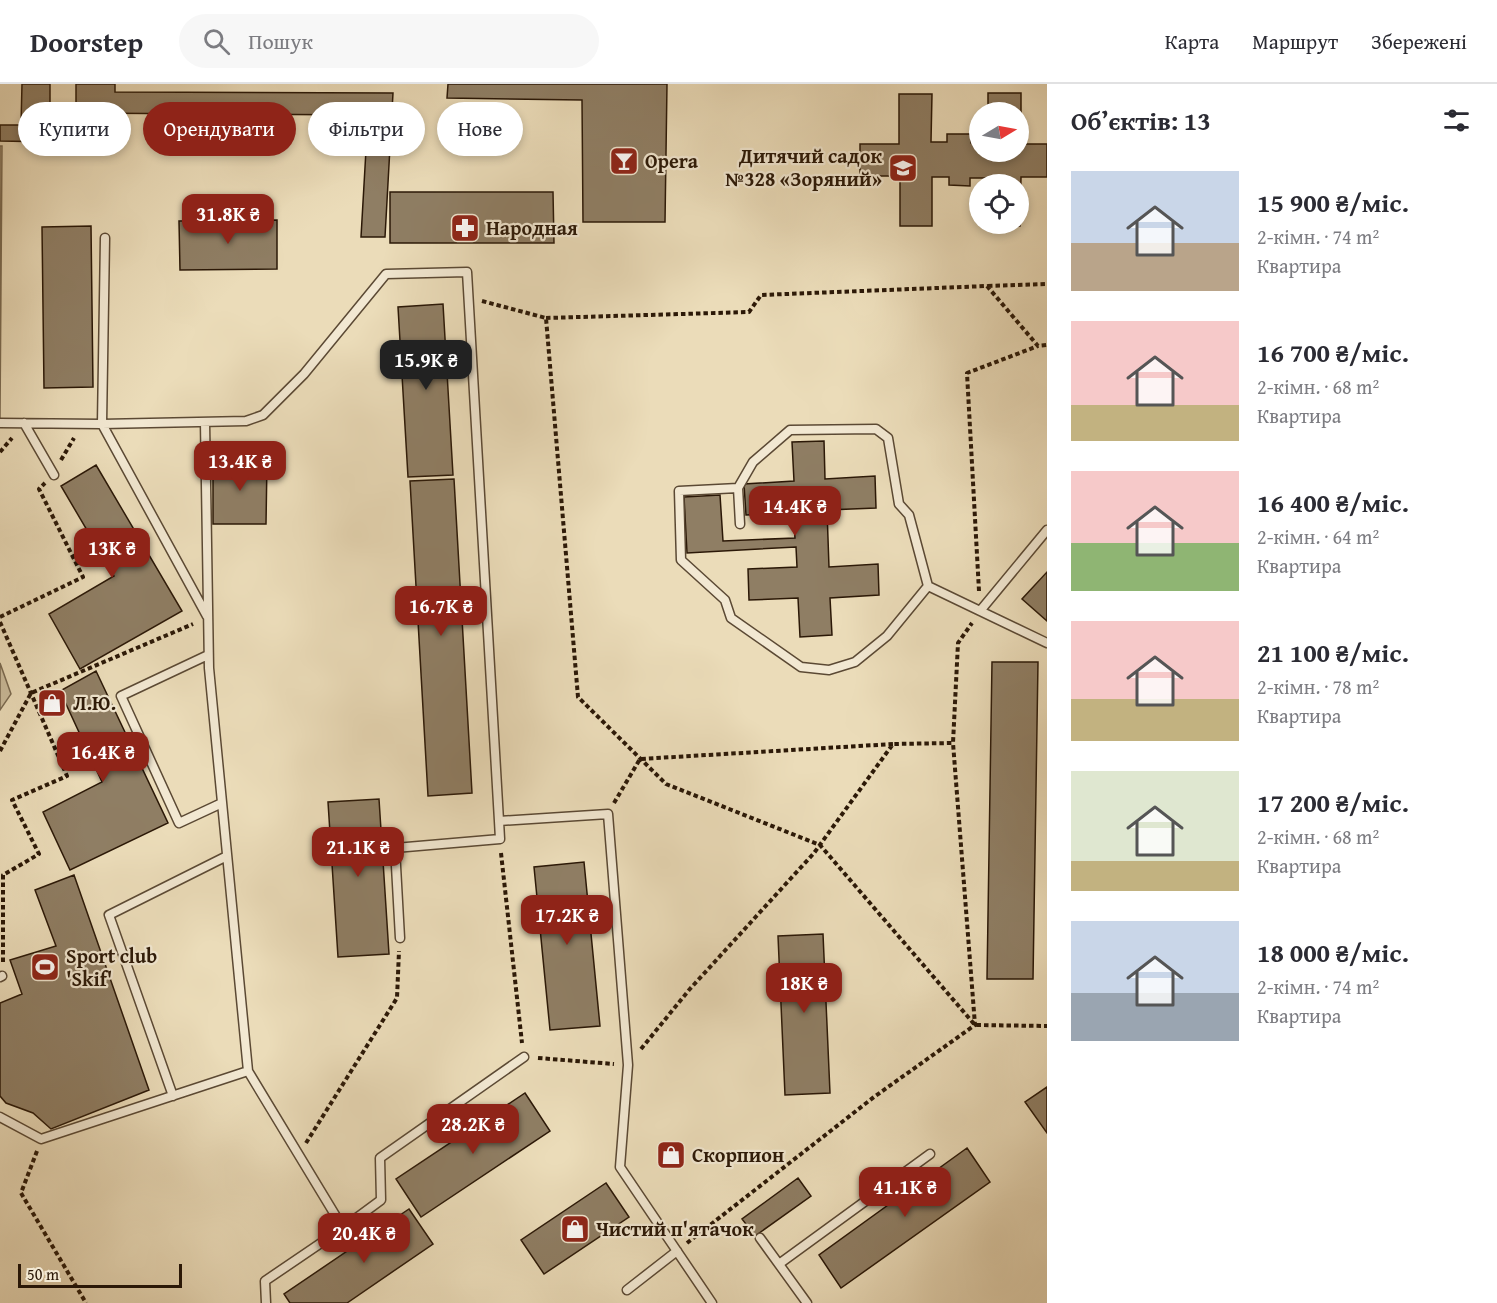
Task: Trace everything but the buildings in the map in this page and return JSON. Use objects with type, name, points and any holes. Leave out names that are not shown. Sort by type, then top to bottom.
[{"type":"lane","points":[[105,238],[102,424],[208,618]]},
{"type":"lane","points":[[0,423],[102,424],[246,421],[263,415],[304,374],[386,274],[467,272],[500,839],[395,848],[400,938]]},
{"type":"lane","points":[[205,422],[208,655],[248,1071],[343,1228]]},
{"type":"lane","points":[[24,423],[54,475]]},
{"type":"lane","points":[[740,524],[738,488],[753,462],[790,429],[876,429],[888,438],[899,504],[909,515],[928,586],[1047,643]]},
{"type":"lane","points":[[738,488],[679,491],[681,560],[725,600],[730,618],[801,667],[829,670],[855,662],[887,636],[928,586]]},
{"type":"lane","points":[[980,611],[1047,530]]},
{"type":"lane","points":[[208,655],[121,696],[179,822],[222,803]]},
{"type":"lane","points":[[500,821],[608,814],[628,1065],[620,1167],[712,1303]]},
{"type":"lane","points":[[173,1096],[109,915],[227,856]]},
{"type":"lane","points":[[266,1303],[266,1281],[381,1200],[380,1158],[524,1057]]},
{"type":"lane","points":[[0,1117],[41,1139],[248,1071]]},
{"type":"lane","points":[[779,1264],[930,1154]]},
{"type":"lane","points":[[760,1238],[807,1303]]},
{"type":"lane","points":[[627,1290],[677,1251]]},
{"type":"path","points":[[468,298],[546,318],[749,312],[761,295],[1047,284]]},
{"type":"path","points":[[987,286],[1038,346]]},
{"type":"path","points":[[546,318],[578,697],[666,784],[820,845],[975,1025]]},
{"type":"path","points":[[975,1025],[953,743],[958,643],[980,611],[967,373],[1038,346],[1047,345]]},
{"type":"path","points":[[0,617],[83,577],[39,489],[54,475],[81,424]]},
{"type":"path","points":[[0,751],[31,693],[208,618]]},
{"type":"path","points":[[0,622],[67,776],[12,800],[39,854],[3,875],[1,976]]},
{"type":"path","points":[[640,759],[893,744],[953,743]]},
{"type":"path","points":[[500,839],[524,1057],[628,1065],[689,990],[820,845],[893,744]]},
{"type":"path","points":[[608,814],[640,759]]},
{"type":"path","points":[[299,1154],[397,998],[400,938]]},
{"type":"path","points":[[677,1251],[874,1097],[975,1025],[1047,1026]]},
{"type":"path","points":[[41,1139],[21,1193],[86,1303]]},
{"type":"shaded area","points":[[0,146],[2,146],[0,419]]},
{"type":"shaded area","points":[[0,663],[11,694],[0,710]]},
{"type":"place","name":"Opera","points":[[624,161]]},
{"type":"place","name":"Дитячий садок №328 «Зоряний»","points":[[903,168]]},
{"type":"place","name":"Народная","points":[[465,228]]},
{"type":"place","name":"Л.Ю.","points":[[52,703]]},
{"type":"place","name":"Sport club 'Skif'","points":[[45,967]]},
{"type":"place","name":"Скорпион","points":[[671,1155]]},
{"type":"place","name":"Чистий п'ятачок","points":[[575,1229]]}]
